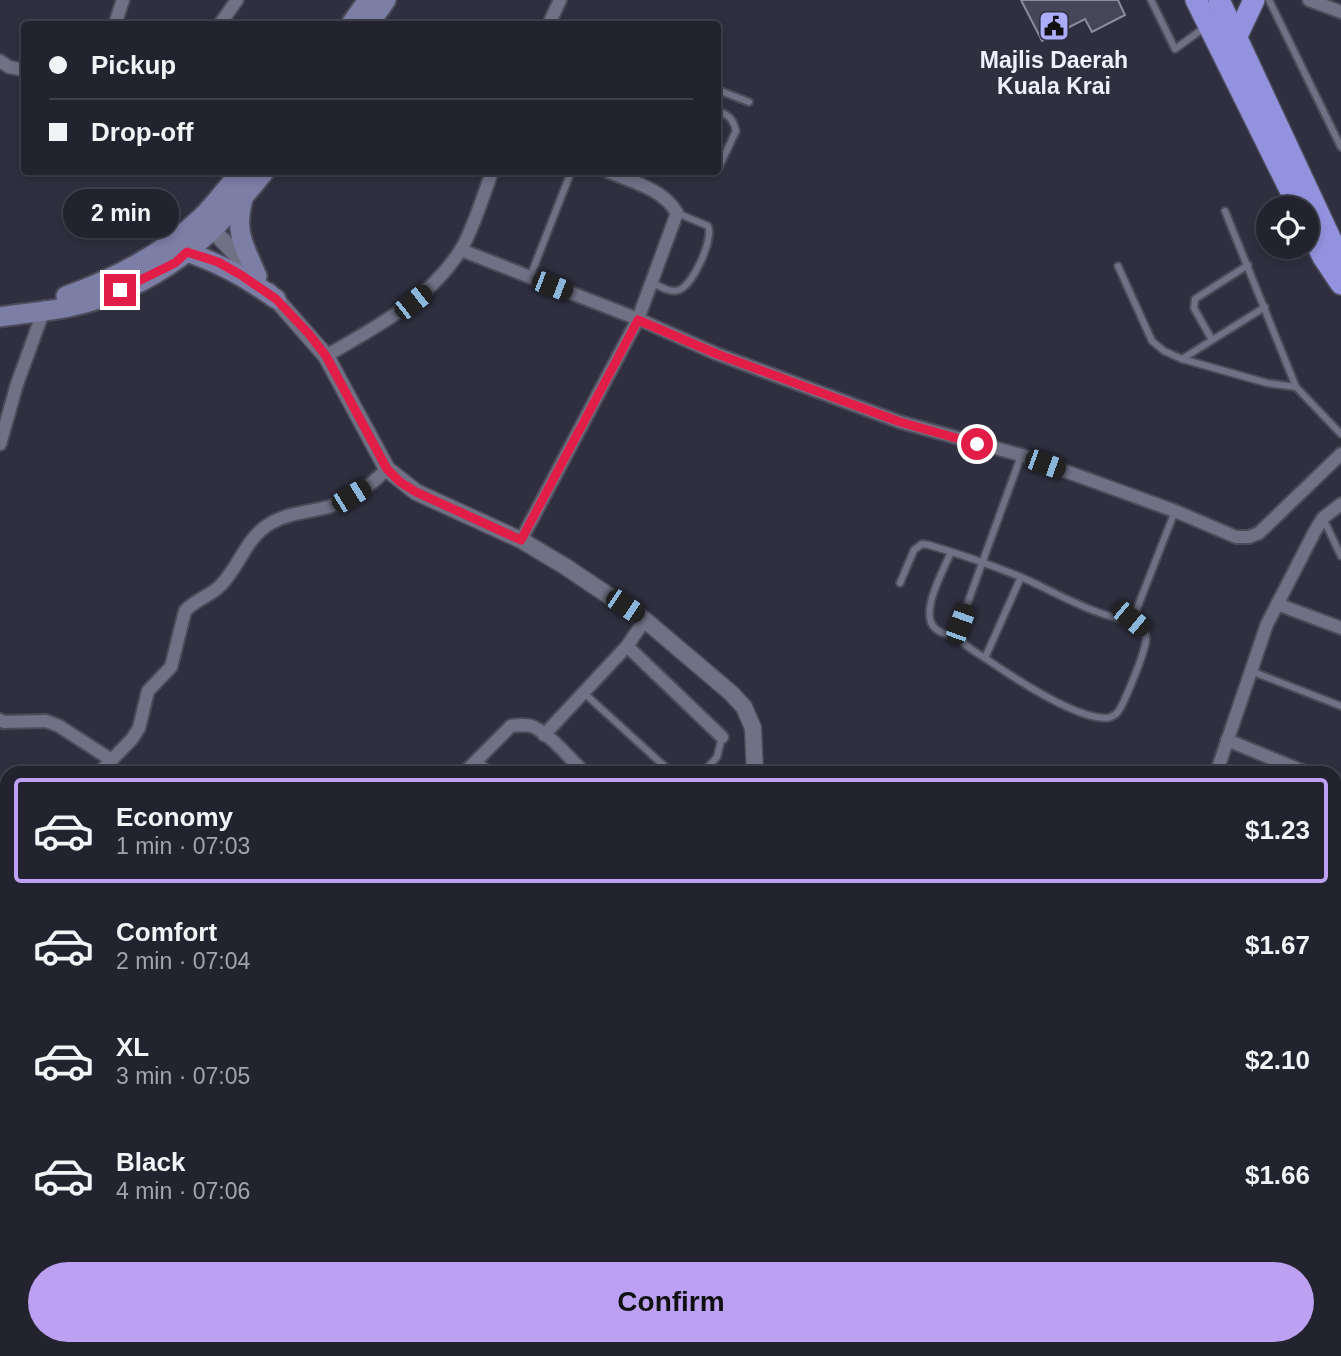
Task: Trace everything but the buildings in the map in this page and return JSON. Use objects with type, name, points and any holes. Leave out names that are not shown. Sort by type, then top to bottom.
[{"type":"highway","points":[[1196,0],[1218,13],[1237,36],[1339,247]]},
{"type":"highway","points":[[1237,36],[1254,0]]},
{"type":"highway","points":[[1218,13],[1294,196]]},
{"type":"highway","points":[[1319,249],[1341,284]]},
{"type":"main road","points":[[353,21],[368,0]]},
{"type":"main road","points":[[371,21],[386,0]]},
{"type":"main road","points":[[10,316],[44,307],[102,298],[175,263],[187,252],[239,175]]},
{"type":"main road","points":[[44,307],[130,270],[164,247],[207,224],[243,198],[262,175]]},
{"type":"main road","points":[[243,198],[239,232],[257,276]]},
{"type":"main road","points":[[187,252],[218,262],[276,299]]},
{"type":"street","points":[[116,21],[123,0]]},
{"type":"street","points":[[222,21],[237,0]]},
{"type":"street","points":[[551,21],[560,0]]},
{"type":"street","points":[[1218,13],[1247,0]]},
{"type":"street","points":[[1309,0],[1341,12]]},
{"type":"street","points":[[0,61],[9,67],[21,69]]},
{"type":"street","points":[[326,356],[397,314],[429,289],[461,250],[491,175]]},
{"type":"street","points":[[521,540],[638,320],[677,213],[661,194],[615,175]]},
{"type":"street","points":[[207,224],[257,276],[326,356],[387,469],[416,492],[521,540],[645,620],[744,707],[752,728],[754,766]]},
{"type":"street","points":[[461,250],[717,354],[900,422],[1021,455],[1175,511],[1236,537],[1249,537],[1259,533],[1341,454]]},
{"type":"street","points":[[0,444],[17,384],[44,307]]},
{"type":"street","points":[[105,766],[132,739],[139,728],[148,691],[172,667],[185,611],[191,604],[218,588],[236,568],[249,542],[260,530],[280,519],[331,506],[375,481],[387,469]]},
{"type":"street","points":[[1219,766],[1267,624],[1323,518],[1341,504]]},
{"type":"street","points":[[1277,604],[1341,628]]},
{"type":"street","points":[[544,734],[627,646],[645,620]]},
{"type":"street","points":[[627,646],[722,737]]},
{"type":"street","points":[[0,720],[46,721],[59,726],[110,760]]},
{"type":"street","points":[[470,766],[511,726],[532,726],[578,766]]},
{"type":"street","points":[[1227,740],[1290,766]]},
{"type":"lane","points":[[1151,0],[1175,49],[1218,13]]},
{"type":"lane","points":[[1269,0],[1341,147]]},
{"type":"lane","points":[[721,91],[749,102]]},
{"type":"lane","points":[[721,112],[733,120],[736,131],[721,163]]},
{"type":"lane","points":[[530,277],[570,175]]},
{"type":"lane","points":[[1225,211],[1296,387],[1341,434]]},
{"type":"lane","points":[[653,283],[671,291],[681,290],[689,284],[708,245],[708,226],[677,213]]},
{"type":"lane","points":[[1212,340],[1194,309],[1195,299],[1248,265]]},
{"type":"lane","points":[[1118,266],[1152,341],[1164,351],[1182,359],[1266,383],[1296,387]]},
{"type":"lane","points":[[1182,359],[1265,307]]},
{"type":"lane","points":[[959,637],[960,624],[1021,455]]},
{"type":"lane","points":[[1131,619],[1175,511]]},
{"type":"lane","points":[[1323,518],[1341,556]]},
{"type":"lane","points":[[900,583],[914,550],[922,544],[951,552],[982,562],[1021,577],[1103,614],[1120,620],[1131,619],[1145,631],[1146,641],[1122,706],[1115,714],[1108,718],[1089,715],[1044,695],[965,645],[959,637],[933,626],[929,613],[931,599],[951,552]]},
{"type":"lane","points":[[985,658],[1021,577]]},
{"type":"lane","points":[[1251,671],[1341,706]]},
{"type":"lane","points":[[584,693],[665,766]]},
{"type":"lane","points":[[709,766],[717,757],[722,737]]},
{"type":"lane","points":[[477,759],[484,766]]},
{"type":"place","name":"Majlis Daerah Kuala Krai","points":[[1054,26]]},
{"type":"route","points":[[120,290],[175,263],[187,252],[218,262],[241,275],[276,299],[326,356],[387,469],[400,482],[416,492],[521,540],[638,320],[717,354],[900,422],[977,444]]}]
